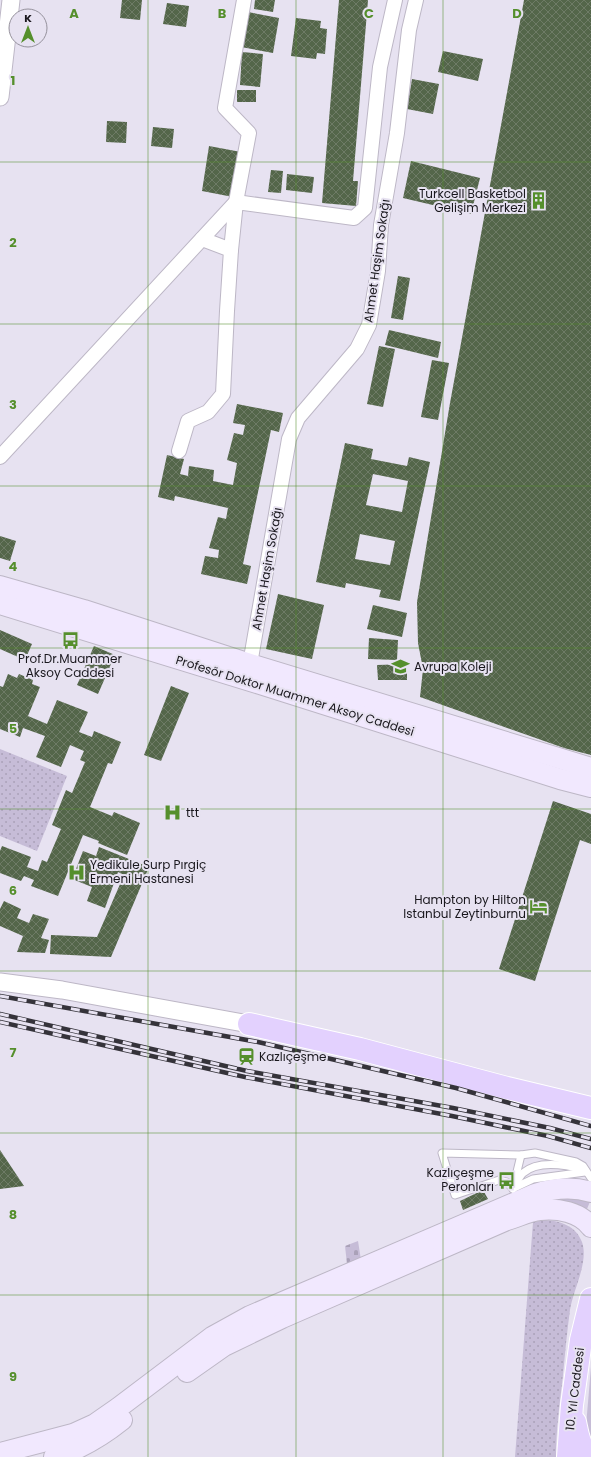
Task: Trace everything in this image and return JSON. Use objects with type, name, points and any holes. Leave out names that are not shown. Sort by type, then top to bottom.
[{"type":"main road","name":"Profesör Doktor Muammer Aksoy Caddesi","points":[[0,586],[84,610],[250,664],[591,768]]},
{"type":"main road","name":"Profesör Doktor Muammer Aksoy Caddesi","points":[[0,604],[591,787]]},
{"type":"main road","points":[[249,1024],[360,1049],[507,1088],[591,1108]]},
{"type":"main road","points":[[0,1453],[73,1434],[89,1426],[118,1408],[212,1337],[250,1316],[459,1227],[511,1196],[535,1194],[560,1188],[591,1192]]},
{"type":"main road","points":[[54,1457],[62,1455],[99,1438],[224,1346],[282,1318],[507,1220],[539,1210],[550,1209],[577,1215],[586,1220],[591,1227]]},
{"type":"main road","name":"10. Yıl Caddesi","points":[[568,1457],[572,1405],[581,1340],[591,1299]]},
{"type":"main road","points":[[572,1405],[579,1439],[583,1449],[591,1456]]},
{"type":"street","points":[[179,451],[188,421],[208,412],[223,394],[226,311],[231,250],[236,202],[249,133],[225,108],[244,0]]},
{"type":"street","points":[[236,202],[354,218],[365,208],[380,67],[395,0]]},
{"type":"street","name":"Ahmet Haşim Sokağı","points":[[250,664],[289,439],[298,418],[357,349],[369,325],[378,271],[381,225],[397,133],[409,30],[416,0]]},
{"type":"street","points":[[0,97],[7,8]]},
{"type":"street","points":[[0,457],[236,202]]},
{"type":"street","points":[[202,239],[231,250]]},
{"type":"street","points":[[0,982],[62,990],[249,1024]]},
{"type":"lane","points":[[511,1196],[507,1182],[499,1180],[455,1194],[442,1153],[535,1154],[562,1158],[576,1162],[583,1166],[591,1178]]},
{"type":"lane","points":[[511,1196],[521,1155]]},
{"type":"lane","points":[[511,1196],[522,1174],[530,1168],[539,1165],[552,1164],[587,1171]]},
{"type":"lane","points":[[511,1196],[533,1179],[587,1171]]},
{"type":"green space","points":[[0,749],[67,776],[37,851],[0,836]]},
{"type":"green space","points":[[551,1198],[591,1199],[587,1209],[564,1202],[549,1201]]},
{"type":"green space","points":[[545,1220],[562,1223],[572,1228],[582,1242],[584,1258],[570,1310],[558,1416],[556,1457],[515,1457],[533,1222]]},
{"type":"green space","points":[[358,1241],[361,1260],[347,1264],[345,1246]]},
{"type":"green space","points":[[591,1367],[591,1442],[586,1426]]},
{"type":"building","points":[[122,0],[142,0],[140,20],[120,18]]},
{"type":"building","points":[[255,0],[275,0],[273,12],[254,9]]},
{"type":"building","points":[[339,0],[368,0],[353,181],[358,181],[356,206],[322,203]]},
{"type":"building","name":"Turkcell Basketbol Gelişim Merkezi","points":[[524,0],[591,0],[591,755],[564,748],[420,697],[423,669],[418,643],[417,602],[450,403]]},
{"type":"building","points":[[167,3],[189,6],[186,27],[163,24]]},
{"type":"building","points":[[248,12],[279,18],[273,53],[241,47]]},
{"type":"building","points":[[296,18],[321,21],[320,28],[327,29],[325,54],[317,53],[316,59],[291,56]]},
{"type":"building","points":[[443,51],[483,59],[478,81],[438,72]]},
{"type":"building","points":[[242,52],[263,54],[260,87],[240,85]]},
{"type":"building","points":[[412,79],[439,84],[433,114],[407,109]]},
{"type":"building","points":[[237,90],[256,90],[256,102],[237,102]]},
{"type":"building","points":[[107,121],[127,122],[126,143],[106,142]]},
{"type":"building","points":[[153,127],[174,129],[172,148],[151,146]]},
{"type":"building","points":[[209,146],[241,152],[233,197],[202,191]]},
{"type":"building","points":[[411,161],[480,178],[471,214],[403,198]]},
{"type":"building","points":[[271,170],[283,171],[281,193],[268,192]]},
{"type":"building","points":[[287,174],[314,177],[312,193],[286,190]]},
{"type":"building","points":[[398,276],[410,278],[403,320],[391,318]]},
{"type":"building","points":[[389,330],[441,342],[438,358],[385,345]]},
{"type":"building","points":[[379,346],[395,349],[383,407],[367,404]]},
{"type":"building","points":[[432,360],[449,363],[438,420],[421,417]]},
{"type":"building","points":[[237,404],[283,413],[279,432],[271,430],[243,564],[251,566],[247,584],[201,574],[205,556],[218,558],[219,550],[209,548],[218,517],[226,519],[228,508],[175,496],[174,501],[158,497],[167,455],[184,459],[180,474],[188,476],[189,466],[214,470],[213,481],[233,485],[237,463],[227,460],[234,433],[243,435],[245,425],[233,423]]},
{"type":"building","points":[[345,443],[373,449],[371,459],[407,466],[409,457],[430,462],[400,601],[379,597],[381,590],[346,583],[345,588],[316,582]],"holes":[[[373,474],[408,481],[402,512],[366,505]],[[360,534],[395,541],[390,565],[355,559]]]},
{"type":"building","points":[[0,536],[16,541],[10,561],[0,558]]},
{"type":"building","points":[[278,594],[324,605],[312,659],[266,649]]},
{"type":"building","points":[[373,605],[407,613],[402,637],[367,629]]},
{"type":"building","points":[[0,630],[32,644],[25,660],[0,649]]},
{"type":"building","points":[[369,638],[398,640],[397,660],[368,659]]},
{"type":"building","points":[[94,646],[115,655],[98,694],[77,685]]},
{"type":"building","points":[[407,664],[407,680],[378,680],[377,665]]},
{"type":"building","points":[[8,674],[17,678],[19,674],[33,680],[32,684],[40,687],[28,716],[47,724],[57,700],[88,712],[79,732],[92,737],[94,731],[121,742],[112,764],[108,763],[90,807],[112,816],[114,812],[140,823],[127,855],[83,835],[58,896],[31,886],[34,880],[24,876],[21,881],[0,873],[0,851],[2,846],[31,857],[27,867],[38,871],[42,860],[47,862],[61,829],[52,825],[66,790],[72,793],[85,762],[80,760],[84,751],[70,745],[61,767],[36,757],[45,736],[23,728],[20,737],[0,729],[0,686],[3,687]]},
{"type":"building","points":[[171,686],[189,693],[161,761],[144,755]]},
{"type":"building","name":"Hampton by Hilton Istanbul Zeytinburnu","points":[[553,801],[591,814],[591,844],[580,840],[535,981],[499,969]]},
{"type":"building","points":[[99,847],[149,867],[111,957],[50,954],[51,935],[97,937],[124,875],[118,872],[105,908],[87,901],[92,887],[72,879],[83,851],[96,856]]},
{"type":"building","points":[[4,901],[21,909],[17,918],[29,923],[33,914],[49,919],[41,938],[49,940],[45,953],[17,952],[23,936],[0,926],[0,909]]},
{"type":"building","points":[[0,1150],[24,1186],[0,1189]]},
{"type":"building","points":[[483,1190],[488,1199],[463,1210],[460,1201]]},
{"type":"railway","points":[[0,996],[258,1042],[456,1088],[591,1126]]},
{"type":"railway","points":[[0,1014],[247,1071],[453,1108],[550,1128],[591,1139]]},
{"type":"railway","points":[[0,1022],[245,1077],[452,1116],[548,1136],[591,1148]]},
{"type":"place","name":"Turkcell Basketbol Gelişim Merkezi","points":[[539,201]]},
{"type":"place","name":"Prof.Dr.Muammer Aksoy Caddesi","points":[[70,640]]},
{"type":"place","name":"Avrupa Koleji","points":[[401,667]]},
{"type":"place","name":"ttt","points":[[173,813]]},
{"type":"place","name":"Yedikule Surp Pırgiç Ermeni Hastanesi","points":[[77,872]]},
{"type":"place","name":"Hampton by Hilton Istanbul Zeytinburnu","points":[[539,907]]},
{"type":"place","name":"Kazlıçeşme","points":[[246,1057]]},
{"type":"place","name":"Kazlıçeşme Peronları","points":[[507,1180]]}]
